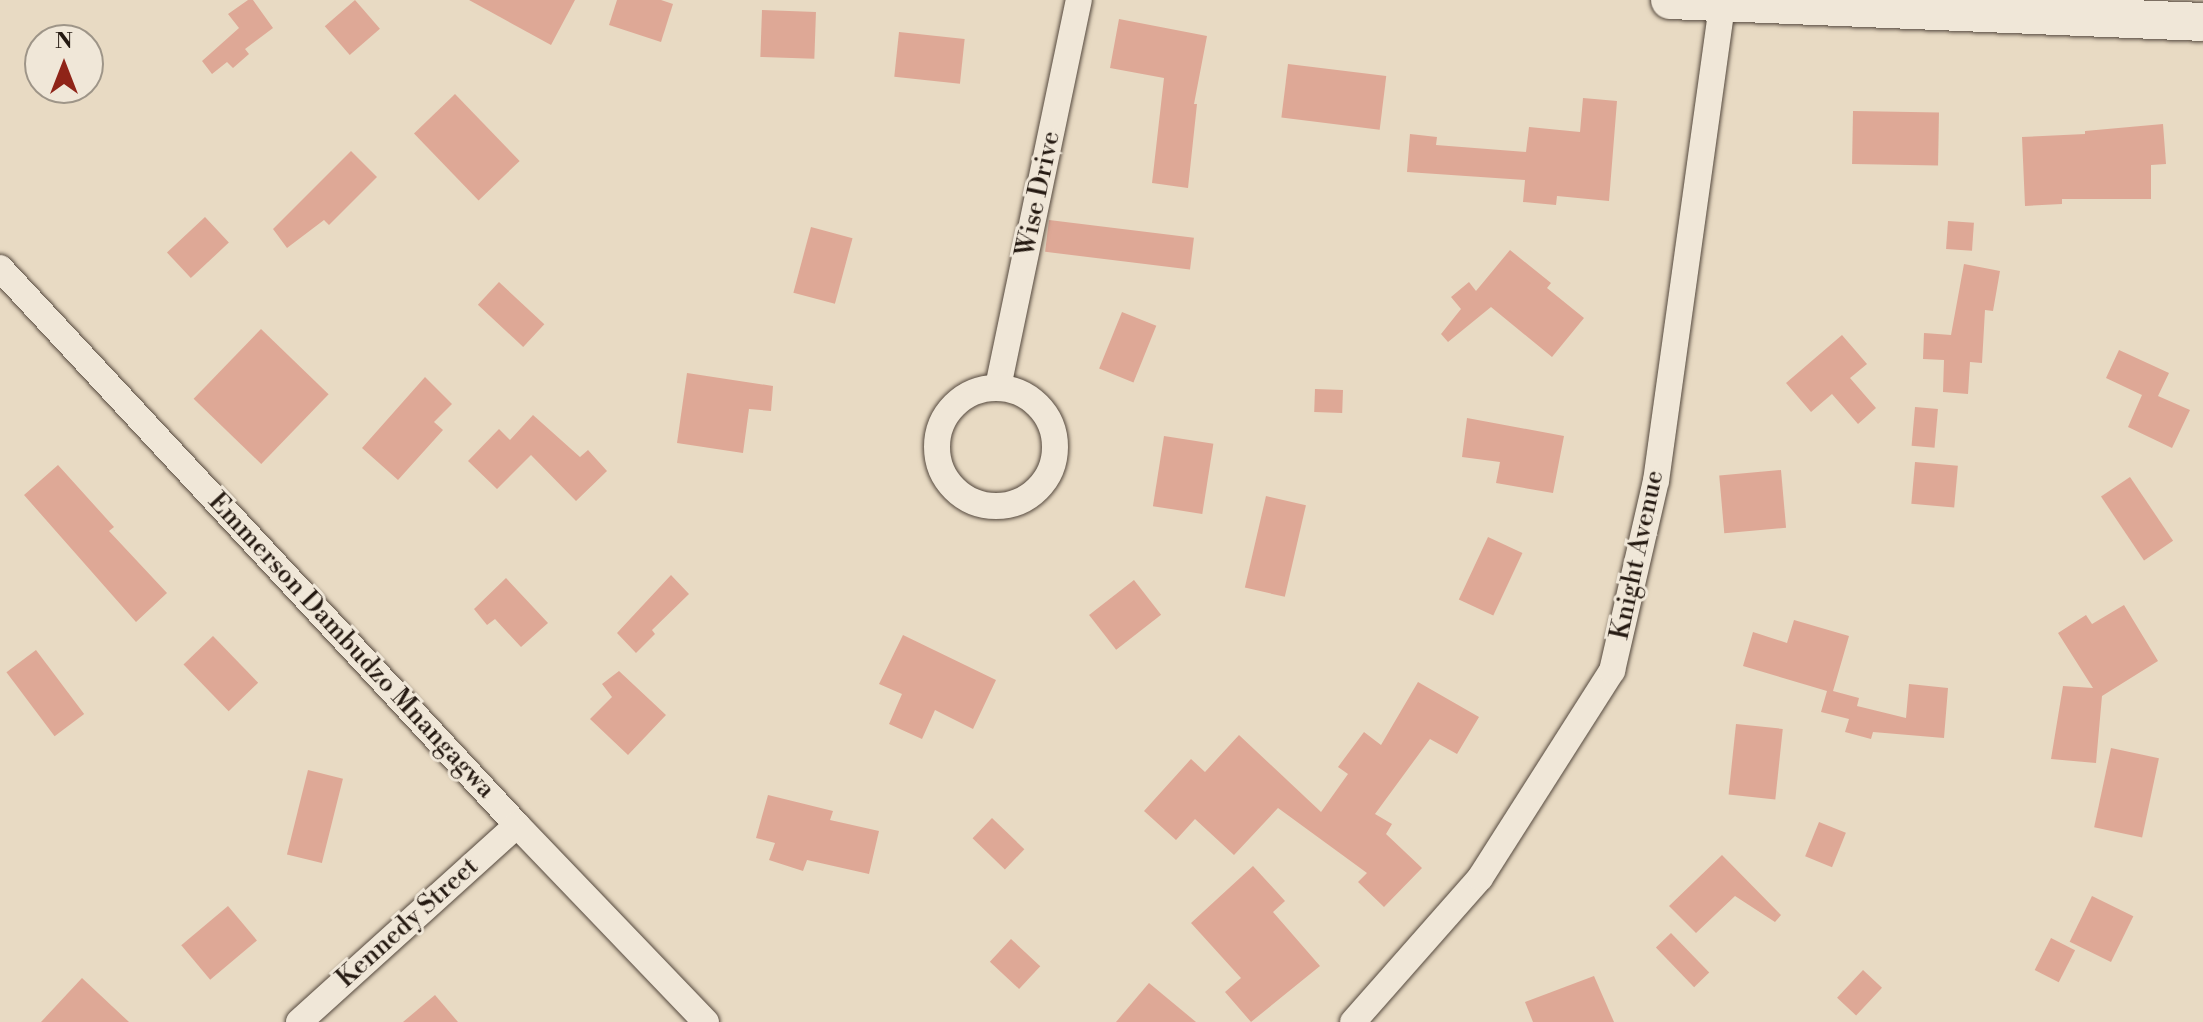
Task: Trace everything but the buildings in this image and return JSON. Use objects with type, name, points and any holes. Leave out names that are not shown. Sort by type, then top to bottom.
[{"type":"main road","points":[[1670,0],[2203,22]]},
{"type":"street","name":"Wise Drive","points":[[998,387],[1079,0]]},
{"type":"street","name":"Knight Avenue","points":[[1353,1022],[1480,878],[1612,671],[1656,481],[1722,4]]},
{"type":"street","name":"Emmerson Dambudzo Mnangagwa","points":[[0,268],[517,825],[706,1022]]},
{"type":"street","points":[[998,387],[1017,391],[1034,400],[1055,432],[1057,452],[1047,479],[1026,499],[1008,506],[988,506],[969,500],[953,488],[941,471],[936,452],[938,432],[946,414],[960,399],[978,390],[998,387]]},
{"type":"street","name":"Kennedy Street","points":[[299,1022],[517,825]]}]
